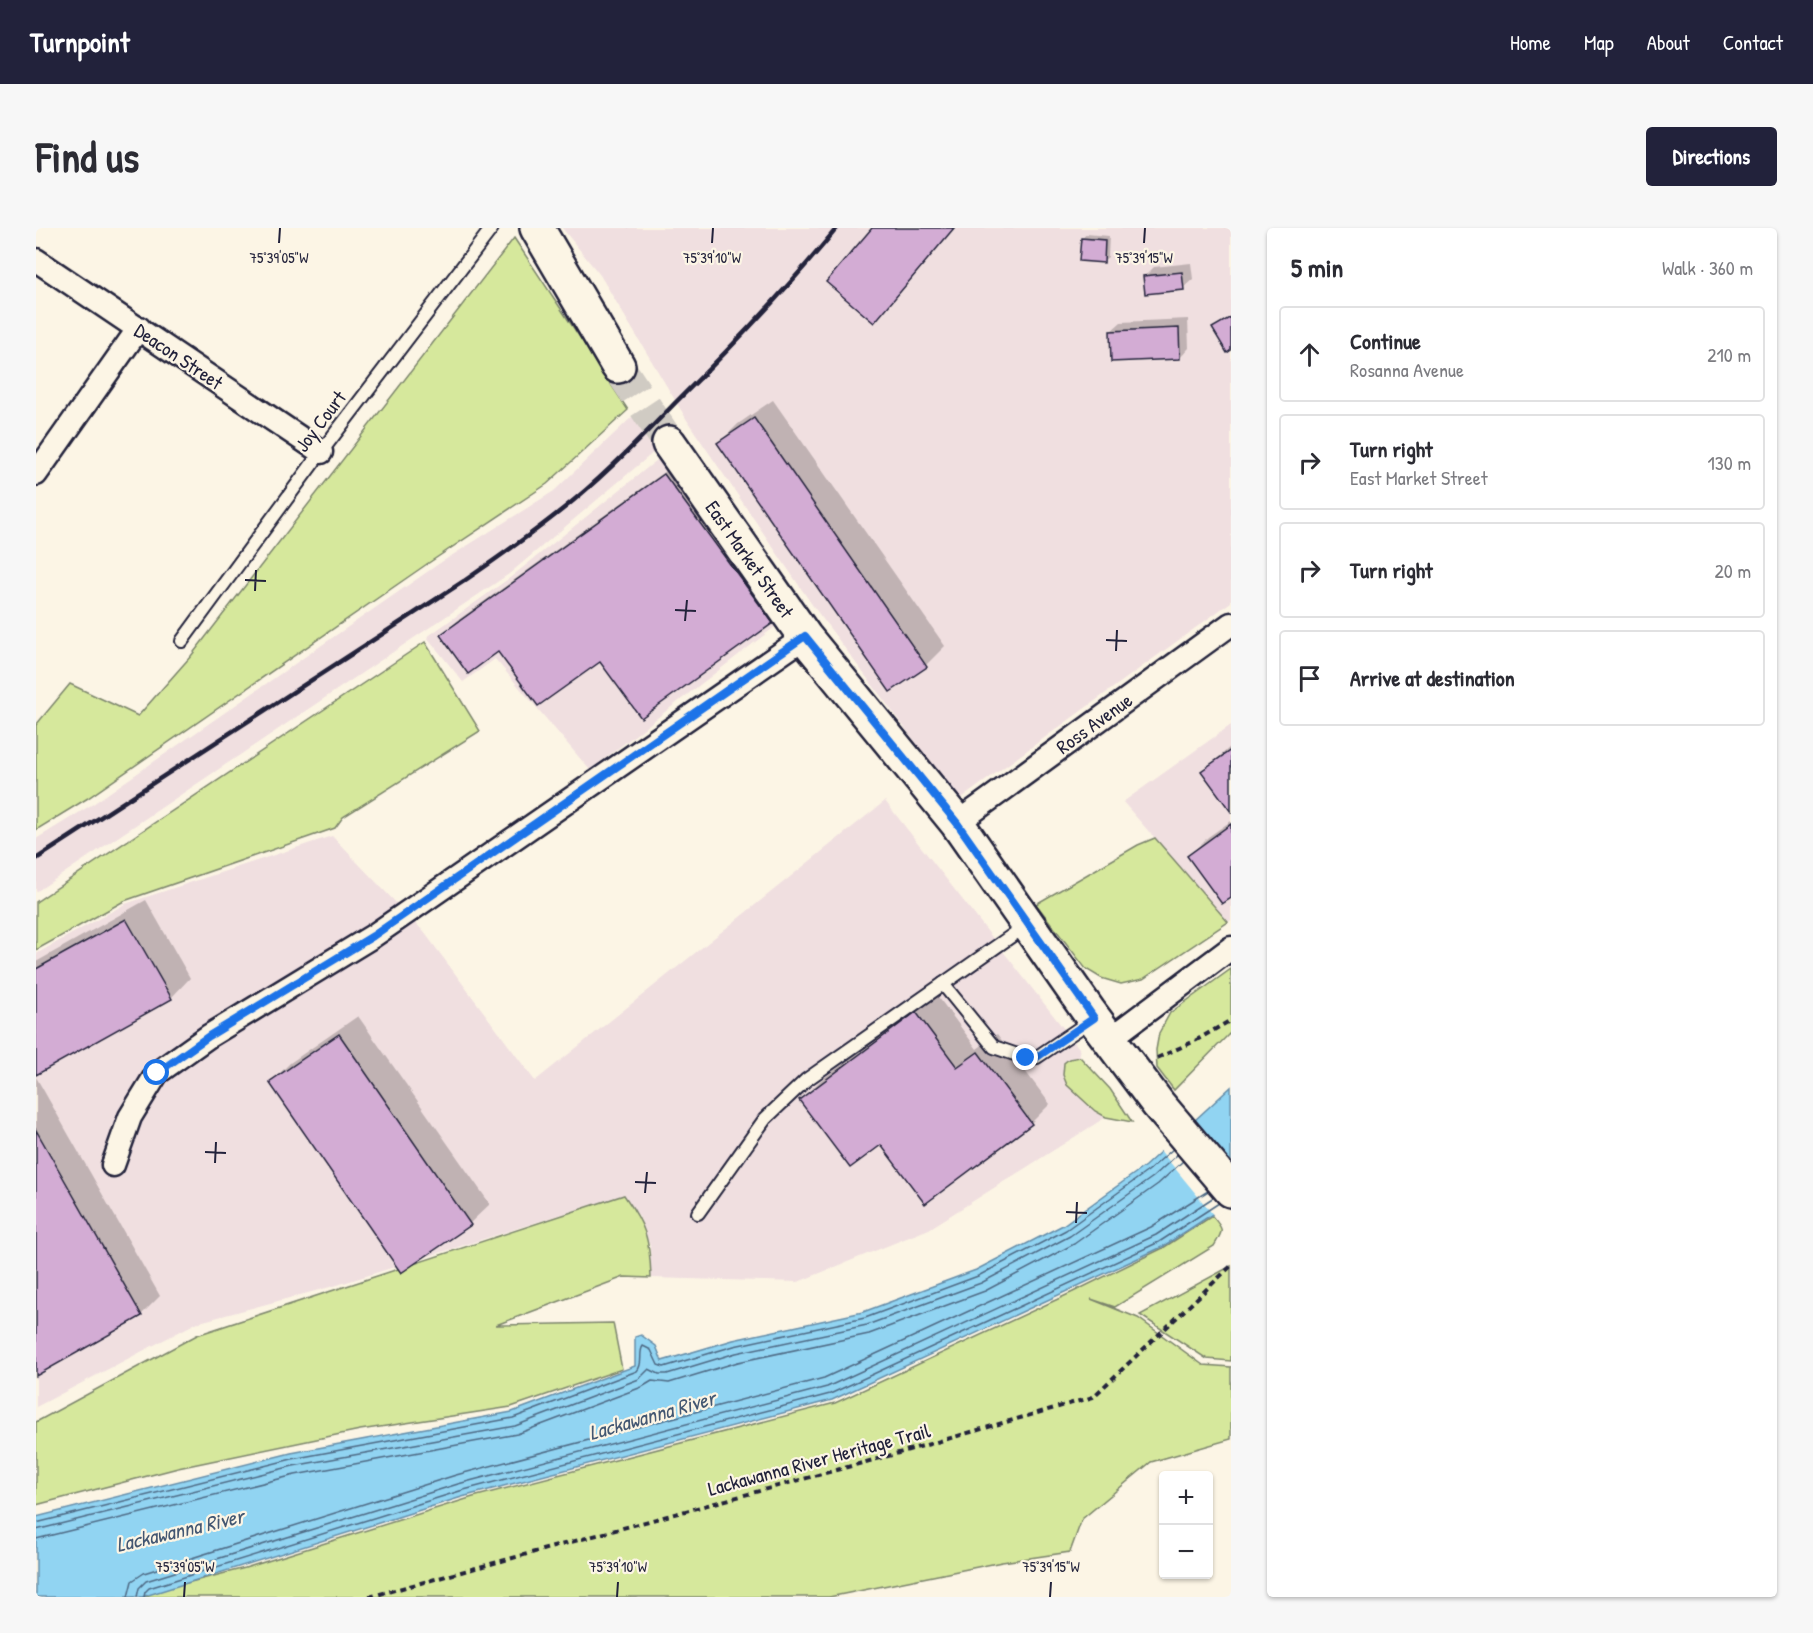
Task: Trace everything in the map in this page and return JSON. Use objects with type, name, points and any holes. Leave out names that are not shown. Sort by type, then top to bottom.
[{"type":"street","points":[[537,228],[618,366]]},
{"type":"street","name":"Deacon Street","points":[[36,261],[321,452]]},
{"type":"street","points":[[36,474],[138,328]]},
{"type":"street","name":"East Market Street","points":[[669,443],[805,636],[957,823],[1158,1104],[1231,1190]]},
{"type":"street","name":"Ross Avenue","points":[[957,823],[1231,624]]},
{"type":"street","points":[[113,1165],[130,1117],[157,1073],[209,1036],[373,936],[805,636]]},
{"type":"street","points":[[1102,1028],[1231,948]]},
{"type":"lane","name":"Joy Court","points":[[182,640],[321,452],[492,228]]},
{"type":"lane","points":[[698,1213],[765,1119],[806,1080],[1028,924]]},
{"type":"lane","points":[[943,984],[994,1047],[1026,1058],[1037,1057],[1102,1028]]},
{"type":"path","points":[[1132,1068],[1195,1041],[1231,1020]]},
{"type":"path","name":"Lackawanna River Heritage Trail","points":[[369,1597],[888,1456],[1093,1397],[1231,1266]]},
{"type":"shaded area","points":[[562,228],[1231,228],[1231,602],[959,800],[813,606],[690,425],[600,275]]},
{"type":"shaded area","points":[[635,414],[661,446],[509,574],[36,892],[36,839],[93,804],[440,563],[554,491]]},
{"type":"shaded area","points":[[662,456],[781,622],[590,770],[495,659],[463,682],[427,637],[511,577]]},
{"type":"shaded area","points":[[1231,725],[1231,920],[1228,922],[1123,802]]},
{"type":"shaded area","points":[[885,801],[1079,1048],[1080,1057],[1069,1059],[1095,1111],[1106,1117],[929,1229],[798,1282],[651,1278],[650,1246],[639,1216],[623,1195],[334,1286],[196,1323],[36,1407],[36,954],[125,904],[332,836],[424,932],[535,1081]]},
{"type":"green space","points":[[514,238],[628,410],[547,484],[88,798],[36,830],[36,725],[70,684],[138,716],[191,656]]},
{"type":"green space","points":[[425,642],[480,731],[343,817],[335,828],[124,901],[36,950],[36,902]]},
{"type":"green space","points":[[1155,838],[1228,922],[1143,979],[1121,984],[1101,978],[1086,969],[1036,904],[1138,845]]},
{"type":"green space","points":[[1231,969],[1231,1032],[1174,1090],[1157,1068],[1156,1050],[1159,1033],[1170,1013]]},
{"type":"green space","points":[[1080,1057],[1110,1089],[1132,1122],[1106,1117],[1095,1111],[1067,1085],[1063,1075],[1064,1063],[1069,1059]]},
{"type":"green space","points":[[624,1195],[642,1225],[648,1243],[651,1278],[624,1277],[496,1325],[613,1323],[622,1369],[511,1407],[360,1430],[178,1468],[36,1505],[36,1422],[197,1335]]},
{"type":"green space","points":[[1212,1216],[1221,1230],[1214,1246],[1115,1307],[1091,1299],[1138,1318],[1203,1365],[1231,1367],[1231,1439],[1151,1462],[1082,1519],[1070,1552],[1002,1562],[829,1597],[132,1597],[245,1568],[473,1497],[835,1403],[1163,1248]]},
{"type":"green space","points":[[1231,1266],[1231,1361],[1207,1359],[1140,1315]]},
{"type":"water","name":"Lackawanna River","points":[[1231,1087],[1231,1202],[1162,1247],[832,1400],[462,1497],[142,1597],[36,1597],[36,1517],[291,1453],[512,1412],[635,1366],[635,1337],[641,1335],[656,1346],[662,1361],[733,1340],[863,1312],[976,1270],[1063,1225],[1145,1166]]},
{"type":"pier","points":[[1193,1117],[1231,1169],[1231,1206],[1215,1217],[1159,1149]]},
{"type":"building","points":[[872,228],[954,228],[874,323],[826,282]]},
{"type":"building","points":[[1081,238],[1105,240],[1104,263],[1079,261]]},
{"type":"building","points":[[1182,272],[1184,290],[1145,294],[1143,276]]},
{"type":"building","points":[[1231,317],[1231,350],[1227,353],[1212,328]]},
{"type":"building","points":[[1179,328],[1180,359],[1111,362],[1110,331]]},
{"type":"building","points":[[754,418],[927,667],[890,692],[717,443]]},
{"type":"building","points":[[664,474],[773,623],[641,718],[600,662],[538,706],[498,652],[468,674],[440,635]]},
{"type":"building","points":[[1231,750],[1231,812],[1201,771]]},
{"type":"building","points":[[1231,824],[1231,898],[1222,904],[1187,856]]},
{"type":"building","points":[[126,919],[172,999],[36,1075],[36,969]]},
{"type":"building","points":[[916,1012],[957,1067],[978,1052],[1032,1124],[925,1204],[881,1145],[850,1168],[799,1100]]},
{"type":"building","points":[[339,1034],[471,1225],[401,1273],[269,1082]]},
{"type":"building","points":[[36,1130],[142,1316],[36,1376]]},
{"type":"tunnel","points":[[618,366],[669,443]]},
{"type":"railway","points":[[36,859],[464,581],[561,511],[639,440],[718,360],[837,228]]},
{"type":"route","points":[[157,1073],[209,1036],[373,936],[805,636],[957,823],[1094,1018],[1037,1057],[1026,1058]]}]
